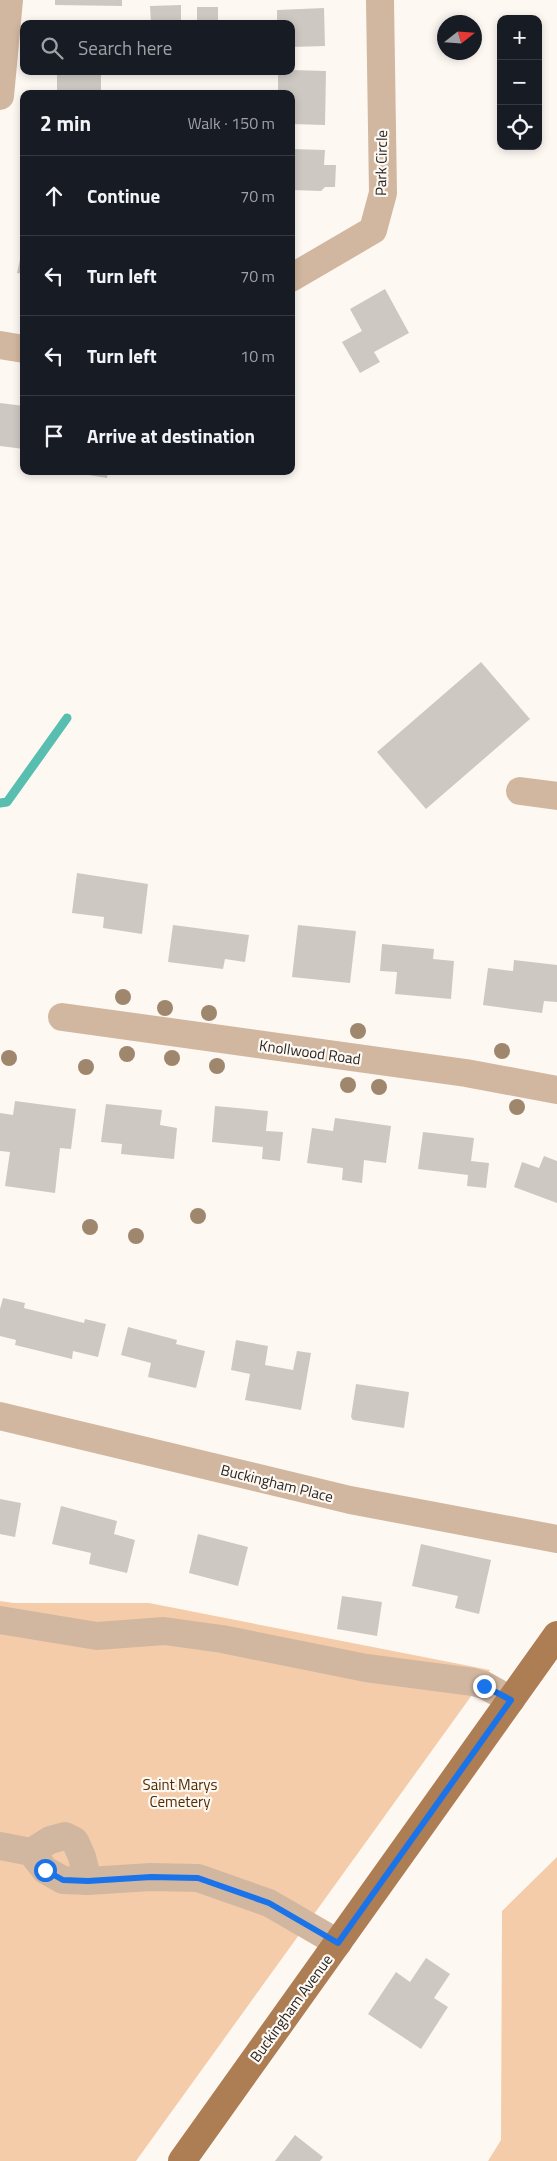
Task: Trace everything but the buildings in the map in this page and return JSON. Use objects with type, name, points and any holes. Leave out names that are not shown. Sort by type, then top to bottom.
[{"type":"main road","name":"Buckingham Avenue","points":[[182,2161],[557,1635]]},
{"type":"street","points":[[0,96],[9,0]]},
{"type":"street","name":"Park Circle","points":[[295,276],[373,230],[382,193],[380,0]]},
{"type":"street","points":[[0,345],[20,348]]},
{"type":"street","points":[[520,791],[557,796]]},
{"type":"street","name":"Knollwood Road","points":[[62,1017],[466,1073],[557,1090]]},
{"type":"street","name":"Buckingham Place","points":[[0,1416],[350,1500],[557,1540]]},
{"type":"street","points":[[0,1620],[97,1636],[164,1631],[222,1639],[366,1668],[473,1682],[511,1700]]},
{"type":"street","points":[[30,1852],[50,1840],[65,1836],[75,1841],[82,1857],[88,1881]]},
{"type":"street","points":[[0,1846],[30,1852],[45,1870],[63,1880],[88,1881],[151,1877],[198,1878],[269,1903],[338,1943]]},
{"type":"green space","name":"Saint Marys Cemetery","points":[[0,1601],[14,1603],[149,1603],[490,1670],[136,2161],[0,2161]]},
{"type":"green space","points":[[557,1857],[557,2161],[488,2161],[501,2140],[502,1911]]},
{"type":"waterway","points":[[0,803],[7,802],[67,718]]},
{"type":"route","points":[[45,1870],[63,1880],[88,1881],[151,1877],[198,1878],[269,1903],[338,1943],[511,1700],[484,1686]]}]
